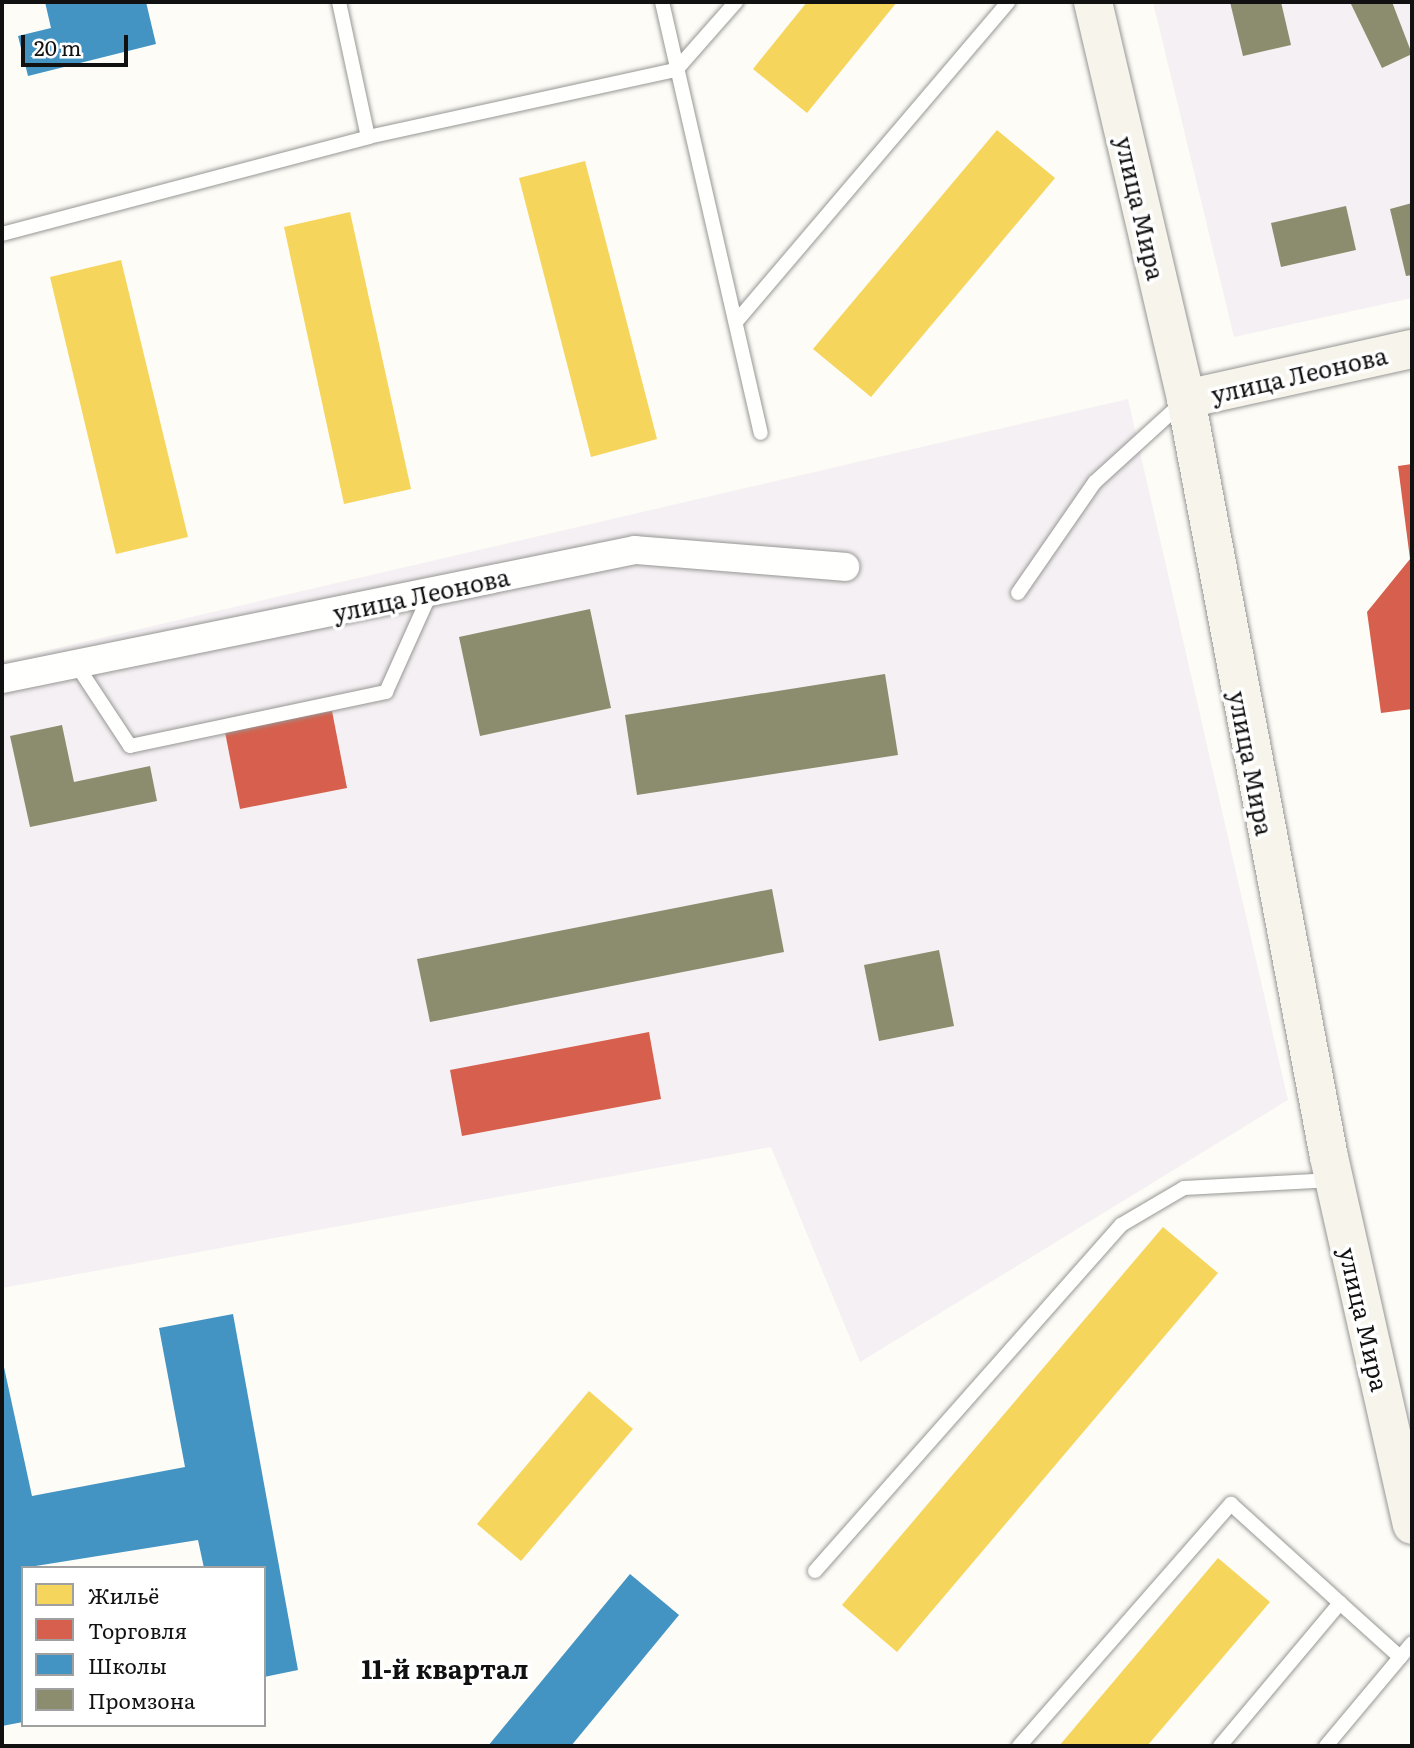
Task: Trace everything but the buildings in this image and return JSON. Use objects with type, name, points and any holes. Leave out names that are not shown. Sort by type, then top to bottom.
[{"type":"street","name":"улица Мира","points":[[1093,2],[1186,399],[1334,1180],[1412,1525]]},
{"type":"street","name":"улица Леонова","points":[[1186,399],[1412,349]]},
{"type":"street","name":"улица Леонова","points":[[2,679],[635,550],[845,567]]},
{"type":"lane","points":[[339,2],[368,137]]},
{"type":"lane","points":[[662,2],[761,433]]},
{"type":"lane","points":[[2,234],[368,137],[676,69],[736,2]]},
{"type":"lane","points":[[736,322],[1008,2]]},
{"type":"lane","points":[[1018,593],[1095,482],[1186,399]]},
{"type":"lane","points":[[76,664],[130,746],[386,692],[430,592]]},
{"type":"lane","points":[[815,1571],[1121,1225],[1184,1188],[1334,1180]]},
{"type":"lane","points":[[1020,1746],[1231,1504],[1400,1657]]},
{"type":"lane","points":[[1220,1746],[1339,1603]]},
{"type":"lane","points":[[1326,1746],[1412,1643]]},
{"type":"shaded area","points":[[1153,2],[1412,2],[1412,298],[1234,337]]},
{"type":"shaded area","points":[[1128,399],[1288,1100],[860,1362],[771,1147],[2,1288],[2,661]]},
{"type":"district","name":"11-й квартал","points":[[445,1668]]}]
